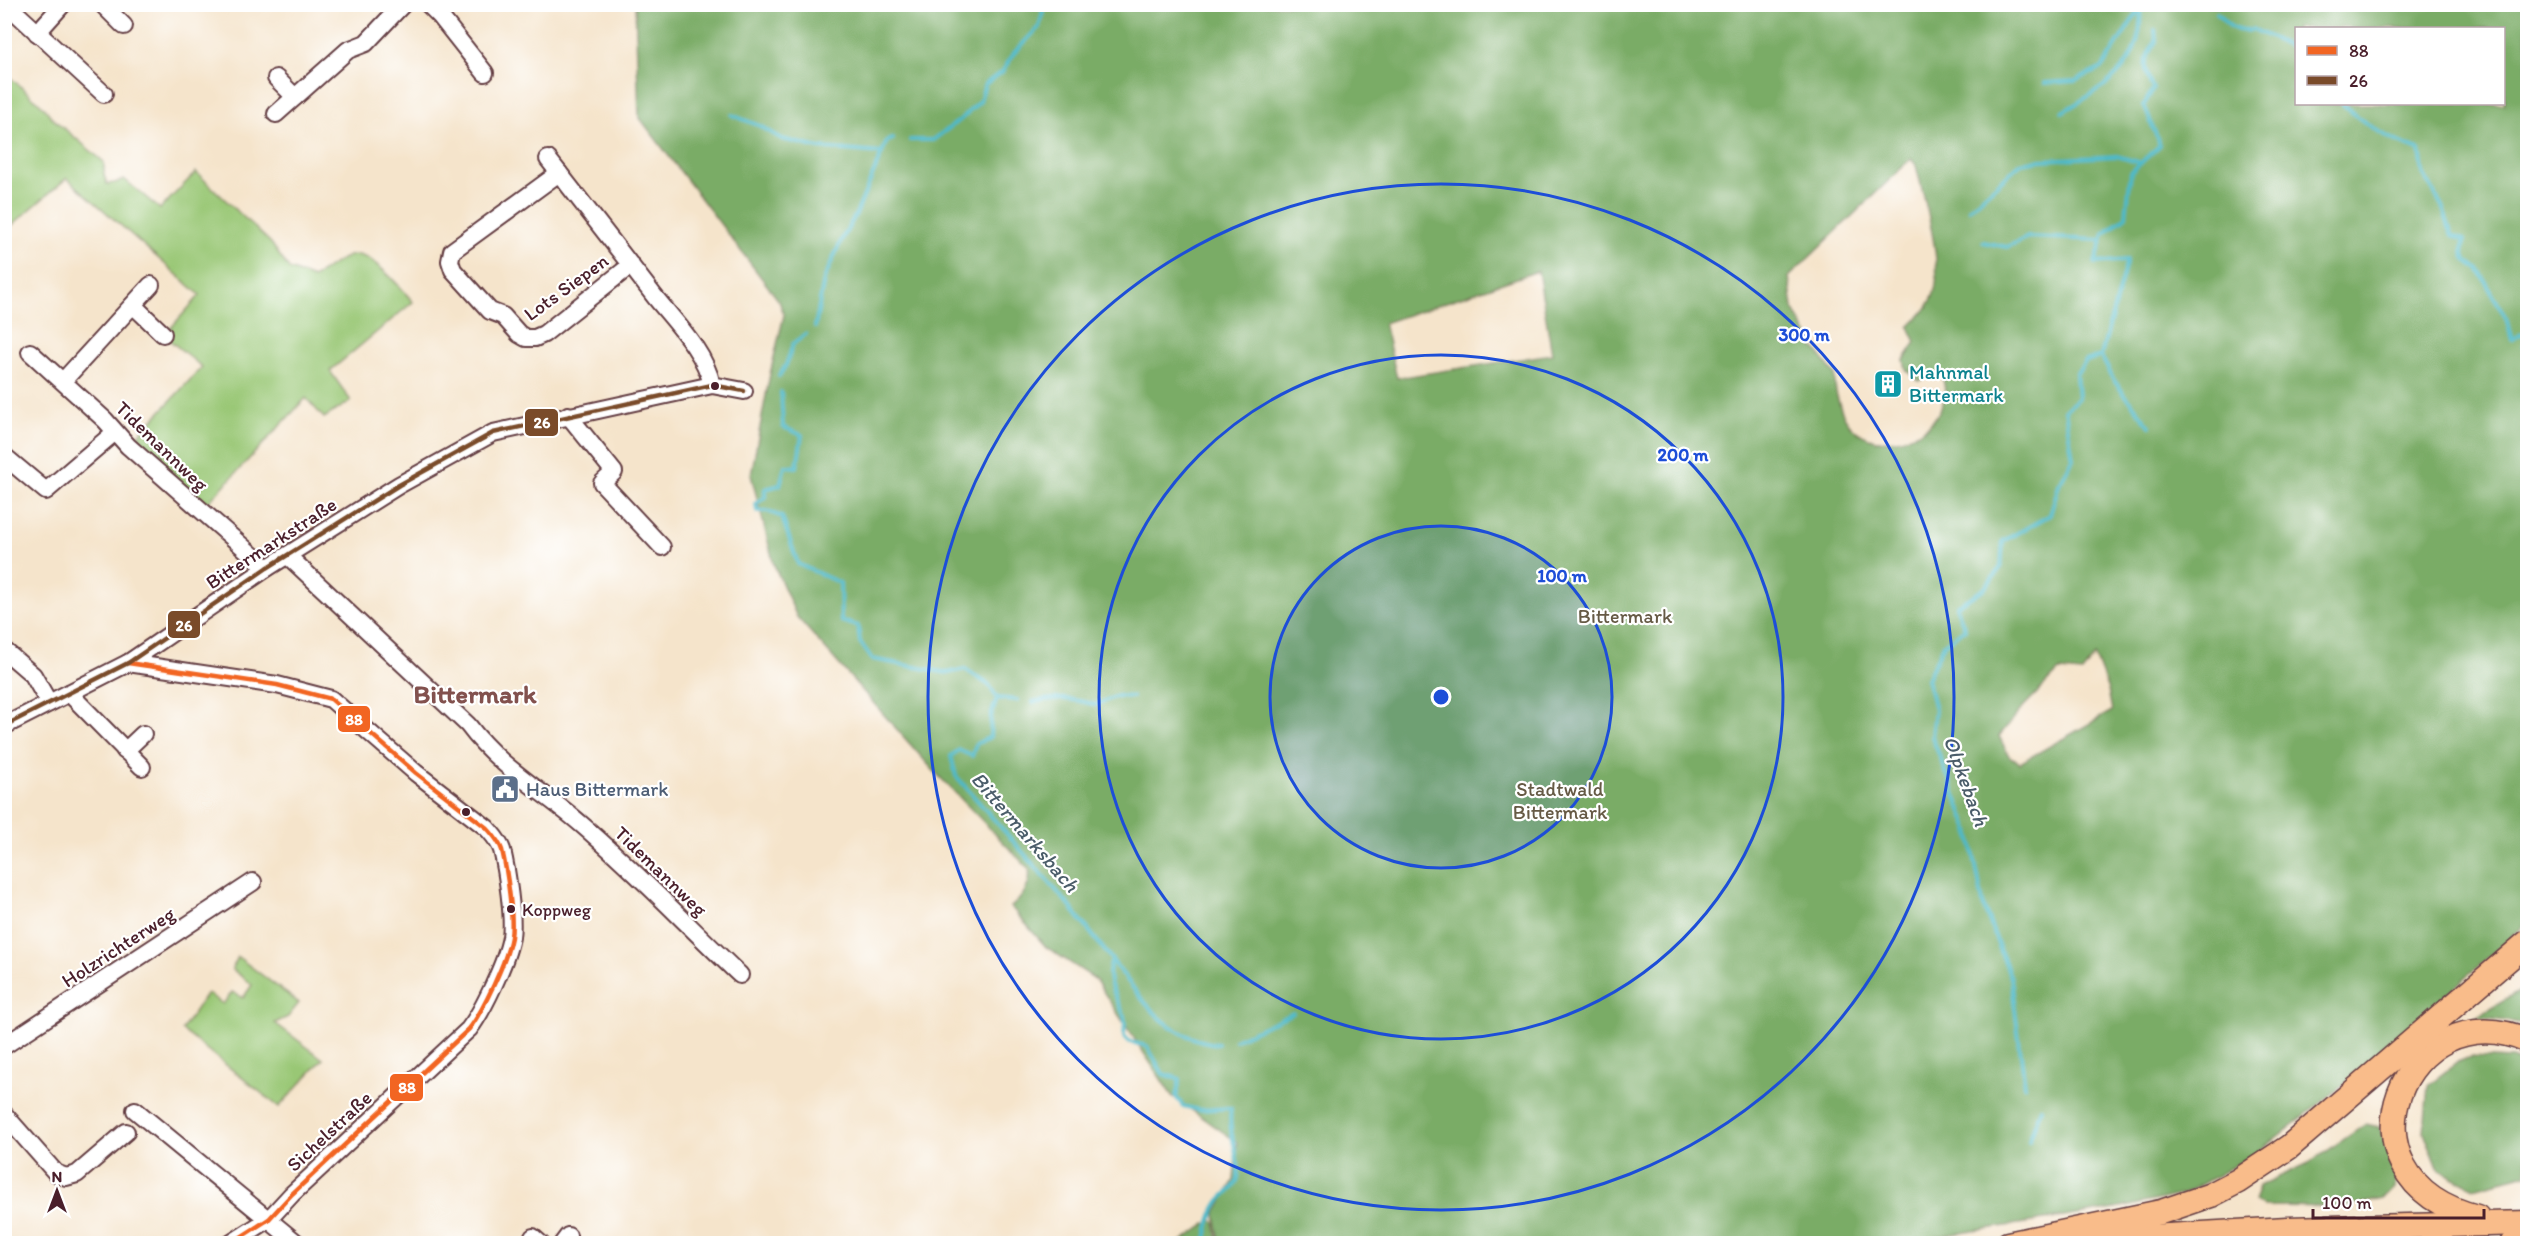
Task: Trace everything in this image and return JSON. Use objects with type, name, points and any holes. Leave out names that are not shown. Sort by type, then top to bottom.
[{"type":"highway","points":[[2008,1244],[2161,1212],[2211,1195],[2238,1181],[2289,1147],[2528,942]]},
{"type":"highway","points":[[2521,1233],[2466,1215],[2432,1200],[2418,1187],[2403,1166],[2394,1137],[2393,1121],[2395,1105],[2406,1078],[2422,1057],[2434,1047],[2463,1035],[2480,1031],[2503,1033],[2528,1041]]},
{"type":"highway","points":[[2055,1244],[2287,1229],[2521,1233]]},
{"type":"street","points":[[38,33],[63,4]]},
{"type":"street","points":[[102,4],[124,26]]},
{"type":"street","points":[[276,114],[348,50],[366,43],[403,4]]},
{"type":"street","points":[[428,4],[485,73]]},
{"type":"street","points":[[12,10],[104,94]]},
{"type":"street","points":[[276,78],[295,97]]},
{"type":"street","name":"Lots Siepen","points":[[548,159],[694,346],[710,375],[712,385]]},
{"type":"street","name":"Lots Siepen","points":[[559,173],[452,251],[450,261],[453,270],[490,311],[503,316],[519,334],[526,338],[535,338],[544,334],[631,265]]},
{"type":"street","points":[[63,381],[151,285]]},
{"type":"street","points":[[133,305],[163,334]]},
{"type":"street","name":"Tidemannweg","points":[[30,352],[191,503],[202,513],[212,517],[267,568]]},
{"type":"street","name":"Bittermarkstraße","points":[[4,726],[128,663],[267,568],[399,485],[493,433],[712,385],[744,391]]},
{"type":"street","points":[[568,416],[614,472],[602,483],[662,547]]},
{"type":"street","points":[[4,456],[46,491],[115,432]]},
{"type":"street","name":"Tidemannweg","points":[[288,556],[468,725],[502,764],[581,823],[740,975]]},
{"type":"street","points":[[4,650],[33,675],[49,703]]},
{"type":"street","name":"Sichelstraße","points":[[128,663],[277,686],[331,699],[417,773],[487,828],[496,838],[502,850],[510,909],[510,940],[479,1016],[469,1029],[292,1194],[269,1219],[230,1244]]},
{"type":"street","points":[[69,693],[142,767]]},
{"type":"street","points":[[125,751],[143,734]]},
{"type":"street","name":"Holzrichterweg","points":[[4,1046],[253,882]]},
{"type":"street","points":[[135,1110],[298,1244]]},
{"type":"street","points":[[4,1114],[56,1173],[66,1177],[77,1174],[126,1132]]},
{"type":"green space","name":"Stadtwald Bittermark","points":[[635,5],[2527,5],[2527,923],[2345,1084],[2255,1154],[2184,1194],[2116,1209],[1895,1243],[1220,1243],[1215,1214],[1234,1180],[1237,1142],[1172,1096],[1095,979],[1046,947],[1011,907],[1026,890],[1030,875],[1029,869],[933,770],[797,617],[774,565],[751,475],[784,315],[779,301],[639,117]],"holes":[[[1911,159],[1916,165],[1935,247],[1936,280],[1930,303],[1909,327],[1916,342],[1904,360],[1906,369],[1919,381],[1940,372],[1945,393],[1939,412],[1926,427],[1908,437],[1888,441],[1868,438],[1851,426],[1840,406],[1835,387],[1835,375],[1814,347],[1793,308],[1789,277]],[[1538,271],[1552,354],[1397,378],[1384,323]],[[2095,656],[2108,690],[2112,711],[2020,763],[2009,756],[1999,736],[2024,706],[2059,671],[2082,673]]]},
{"type":"green space","points":[[5,73],[44,107],[52,118],[104,162],[107,184],[124,179],[160,209],[196,172],[271,243],[289,269],[313,278],[339,261],[355,255],[370,260],[386,273],[413,302],[330,371],[351,401],[324,418],[306,398],[206,505],[195,493],[191,495],[149,457],[151,454],[141,444],[138,447],[132,442],[202,367],[168,339],[168,331],[200,295],[67,178],[5,231]]},
{"type":"green space","points":[[238,957],[299,1003],[288,1017],[275,1023],[323,1059],[279,1107],[182,1030],[207,993],[223,1004],[232,992],[243,998],[252,985],[232,969]]},
{"type":"green space","points":[[2527,987],[2527,1024],[2476,1017]]},
{"type":"green space","points":[[2470,1057],[2512,1059],[2528,1066],[2527,1174],[2474,1188],[2439,1170],[2424,1132],[2428,1085],[2458,1062]]},
{"type":"green space","points":[[2366,1124],[2379,1127],[2397,1168],[2395,1188],[2384,1199],[2343,1207],[2264,1206],[2254,1202],[2259,1186],[2311,1162]]},
{"type":"green space","points":[[1212,1220],[1215,1222],[1218,1243],[1179,1243]]},
{"type":"waterway","name":"Bittermarksbach","points":[[910,140],[933,140],[960,120],[980,101],[985,84],[1002,72],[1014,53],[1039,27],[1043,12],[1040,4]]},
{"type":"waterway","points":[[2062,112],[2108,82],[2130,58],[2137,43],[2140,4]]},
{"type":"waterway","points":[[2045,83],[2075,81],[2102,68],[2140,8]]},
{"type":"waterway","points":[[2217,13],[2237,30],[2253,29],[2295,50]]},
{"type":"waterway","name":"Olpkebach","points":[[2025,1086],[2011,978],[1984,908],[1969,830],[1932,737],[1935,709],[1927,679],[1944,644],[1965,629],[1956,606],[1984,589],[2001,567],[2003,541],[2050,515],[2059,484],[2073,459],[2065,410],[2078,398],[2076,374],[2086,361],[2101,356],[2127,260],[2095,263],[2104,234],[2126,216],[2131,172],[2160,145],[2144,105],[2153,89],[2147,75],[2146,59],[2156,41],[2155,30]]},
{"type":"waterway","points":[[2343,105],[2378,132],[2420,150],[2423,173],[2442,206],[2452,235],[2464,240],[2463,252],[2466,260],[2479,270],[2506,318],[2512,340],[2520,334],[2528,335]]},
{"type":"waterway","points":[[732,115],[760,126],[782,139],[819,148],[882,153]]},
{"type":"waterway","name":"Bittermarksbach","points":[[815,327],[824,279],[857,212],[887,141],[893,139]]},
{"type":"waterway","points":[[1969,209],[2021,163],[2117,156],[2141,163]]},
{"type":"waterway","points":[[1983,242],[2007,247],[2028,237],[2102,240]]},
{"type":"waterway","name":"Bittermarksbach","points":[[779,376],[786,365],[793,344],[806,334]]},
{"type":"waterway","points":[[2528,339],[2524,346],[2528,348]]},
{"type":"waterway","points":[[2101,356],[2115,382],[2150,426]]},
{"type":"waterway","name":"Bittermarksbach","points":[[781,392],[783,427],[802,435],[797,467],[785,466],[780,485],[765,489],[765,497],[756,504],[757,511],[767,511],[782,517],[798,564],[840,583],[841,621],[858,626],[860,642],[872,659],[948,673],[965,669],[989,685],[997,698],[991,716],[990,737],[976,744],[972,756],[959,750],[951,756],[956,776],[1069,905],[1112,960],[1110,982],[1124,1016],[1124,1036],[1130,1042],[1147,1046],[1163,1074],[1180,1079],[1176,1097],[1183,1106],[1199,1110],[1231,1108],[1230,1118],[1238,1163],[1238,1178],[1235,1185],[1215,1208],[1205,1244]]},
{"type":"waterway","points":[[1033,702],[1064,699],[1095,705],[1117,696],[1132,697]]},
{"type":"waterway","points":[[997,698],[1017,700]]},
{"type":"waterway","points":[[1112,960],[1145,1002],[1169,1025],[1183,1034],[1218,1044]]},
{"type":"waterway","points":[[1235,1040],[1293,1013]]},
{"type":"waterway","name":"Olpkebach","points":[[2029,1141],[2041,1108]]},
{"type":"transit line","name":"26","points":[[4,726],[128,663],[267,568],[399,485],[493,433],[712,385],[744,391]]},
{"type":"transit line","name":"88","points":[[128,663],[277,685],[331,699],[416,773],[487,828],[501,847],[506,870],[512,928],[509,947],[494,985],[469,1029],[292,1194],[269,1219],[230,1244]]},
{"type":"place","name":"Mahnmal Bittermark","points":[[1888,384]]},
{"type":"place","name":"Haus Bittermark","points":[[505,789]]},
{"type":"place","name":"Koppweg","points":[[511,909]]},
{"type":"district","name":"Bittermark","points":[[475,694]]}]
